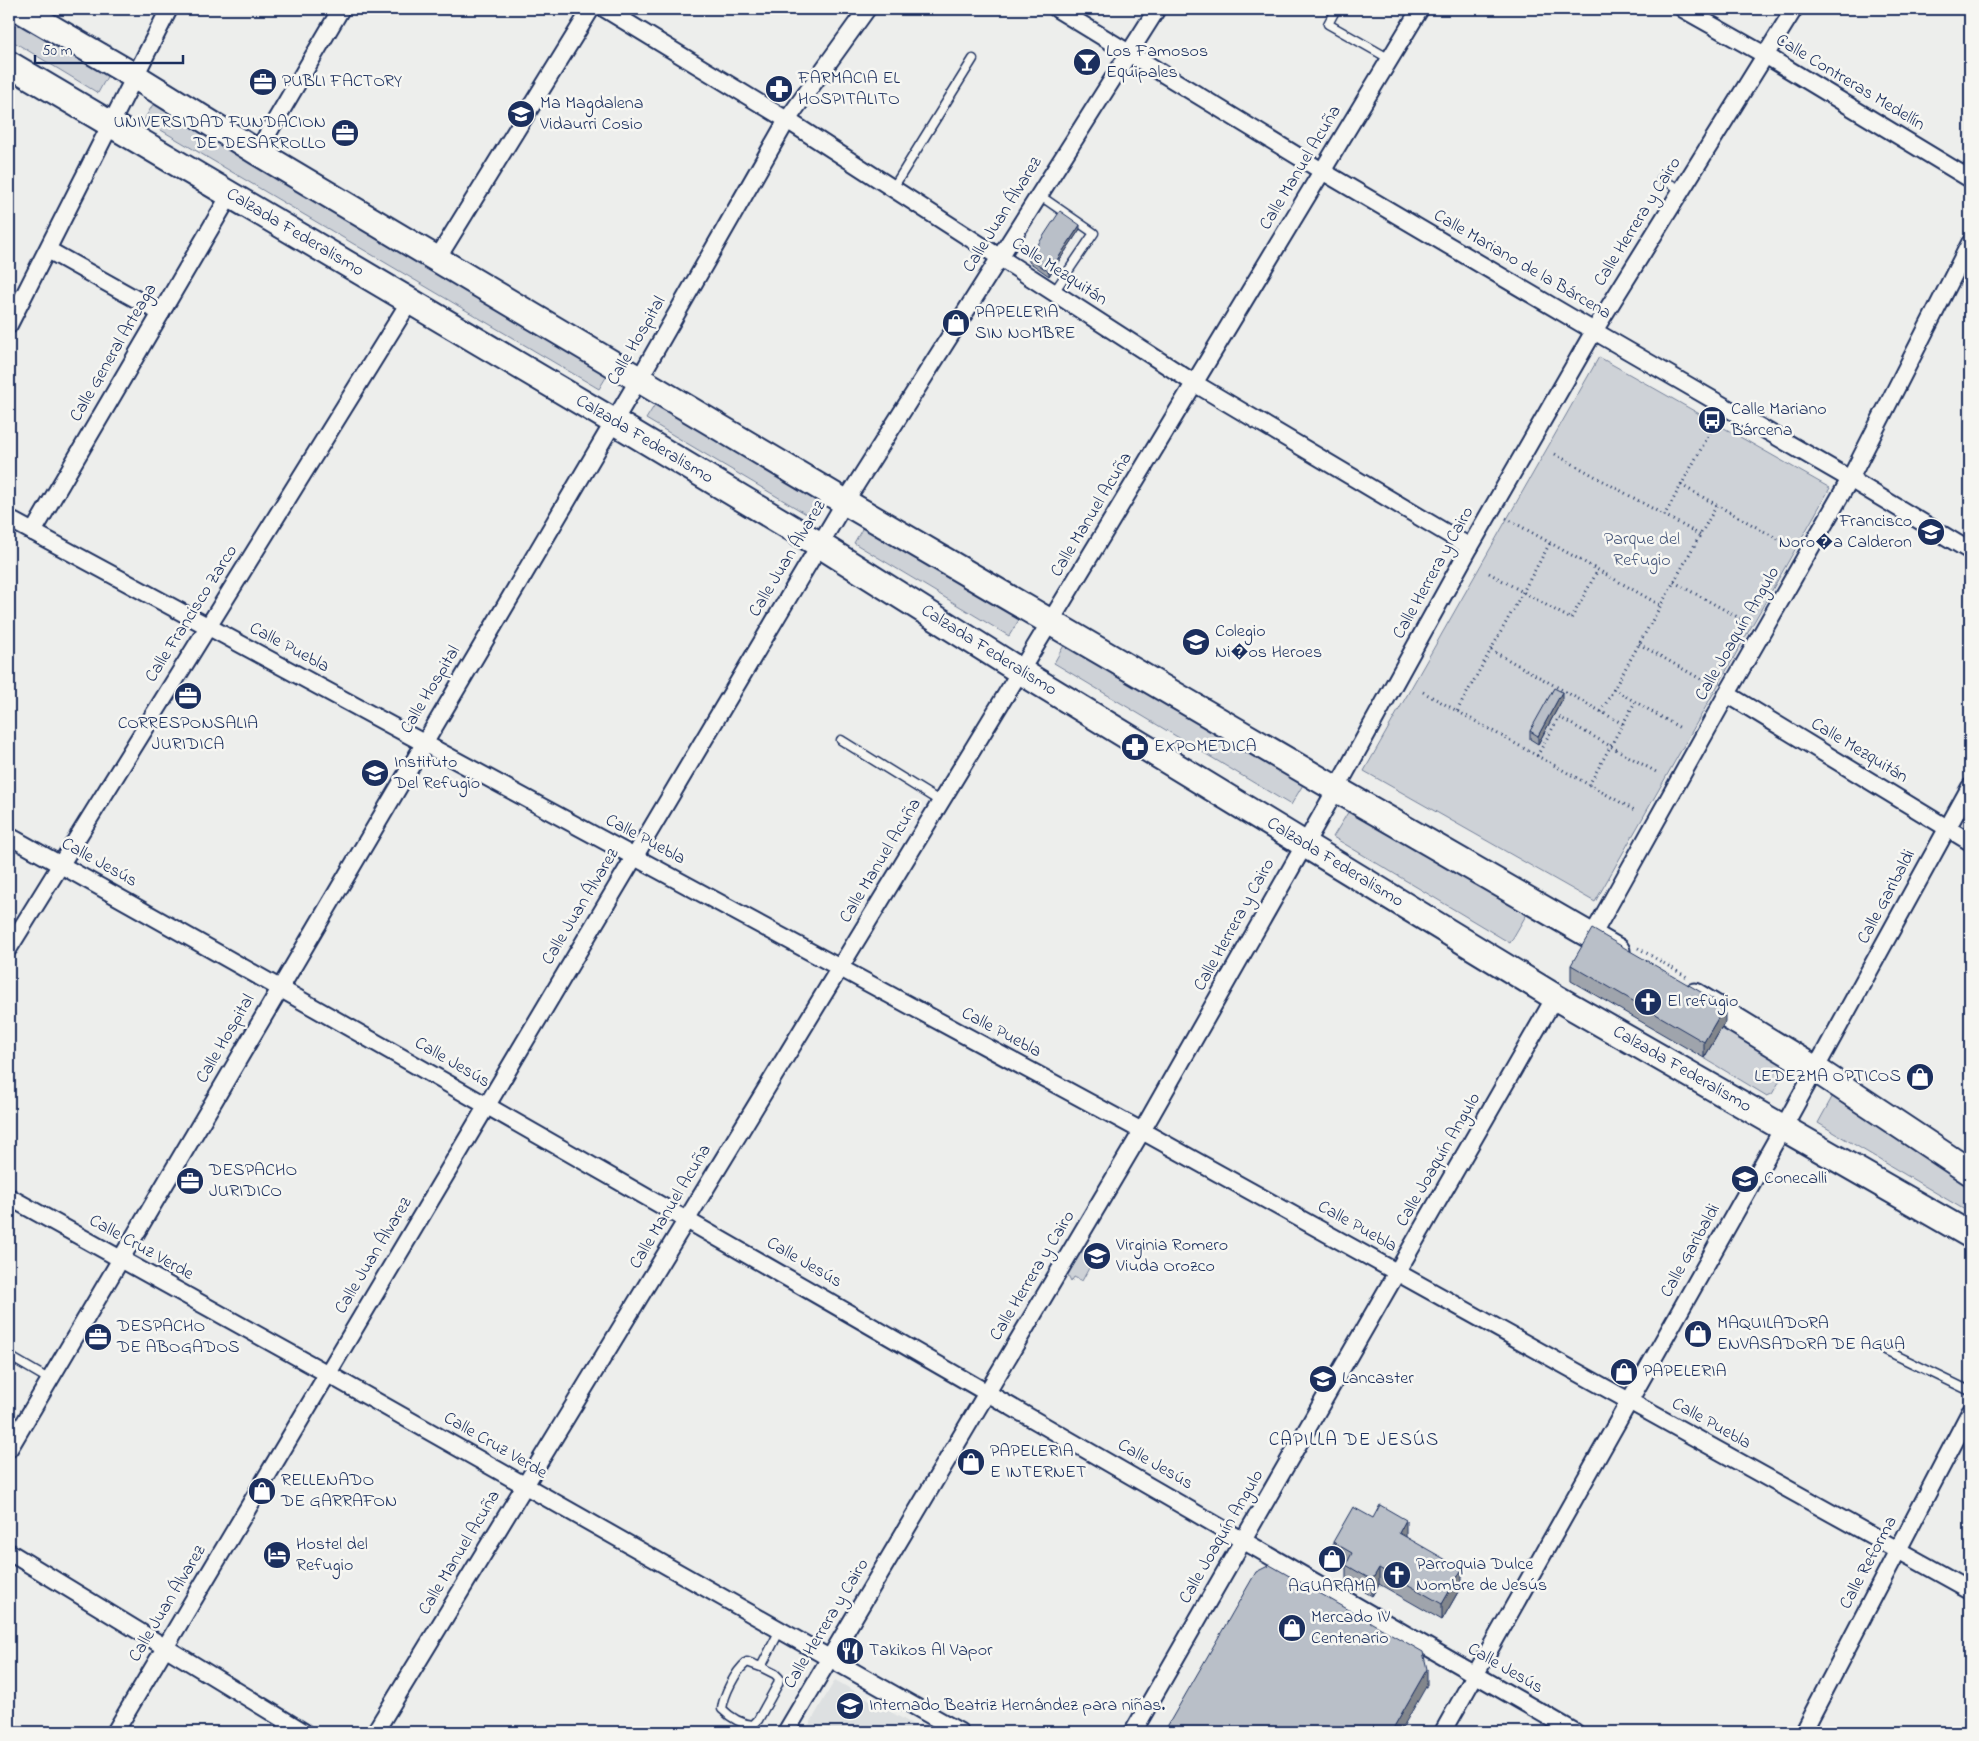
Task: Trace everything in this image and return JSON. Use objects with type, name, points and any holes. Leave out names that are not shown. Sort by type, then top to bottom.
[{"type":"main road","points":[[19,9],[136,77],[257,152],[845,502],[1336,789],[1634,960]]},
{"type":"main road","name":"Calzada Federalismo","points":[[9,64],[613,421],[1555,997],[1970,1235]]},
{"type":"main road","points":[[1677,985],[1728,1014],[1815,1069],[1970,1172]]},
{"type":"street","points":[[9,325],[169,9]]},
{"type":"street","points":[[257,152],[341,9]]},
{"type":"street","points":[[437,259],[591,9]]},
{"type":"street","name":"Calle Mezquitán","points":[[605,9],[787,120],[1194,383],[1470,548]]},
{"type":"street","name":"Calle Hospital","points":[[9,1449],[638,379],[787,120],[866,9]]},
{"type":"street","name":"Calle Mariano de la Bárcena","points":[[1058,9],[1322,171],[1970,551]]},
{"type":"street","name":"Calle Juan Álvarez","points":[[115,1732],[845,502],[1158,9]]},
{"type":"street","name":"Calle Manuel Acuña","points":[[375,1732],[941,802],[1420,9]]},
{"type":"street","name":"Calle Contreras Medellín","points":[[1683,9],[1765,55],[1970,178]]},
{"type":"street","name":"Calle Herrera y Cairo","points":[[786,1732],[1142,1131],[1336,789],[1491,510],[1594,331],[1794,9]]},
{"type":"street","name":"Calle General Arteaga","points":[[33,532],[230,195]]},
{"type":"street","name":"Calle Joaquín Angulo","points":[[1592,936],[1850,479],[1970,243]]},
{"type":"street","points":[[48,250],[160,313]]},
{"type":"street","name":"Calle Francisco Zarco","points":[[9,948],[410,301]]},
{"type":"street","name":"Calle Puebla","points":[[9,519],[1142,1131],[1970,1590]]},
{"type":"street","name":"Calle Mezquitán","points":[[1727,694],[1970,842]]},
{"type":"street","name":"Calle Garibaldi","points":[[1443,1732],[1783,1128],[1970,787]]},
{"type":"street","name":"Calle Jesús","points":[[9,836],[280,987],[687,1219],[1575,1732]]},
{"type":"street","name":"Calle Joaquín Angulo","points":[[1133,1732],[1555,997]]},
{"type":"street","name":"Calle Cruz Verde","points":[[9,1197],[328,1374],[960,1732]]},
{"type":"street","name":"Calle Reforma","points":[[1803,1732],[1970,1412]]},
{"type":"street","points":[[9,1552],[304,1732]]},
{"type":"lane","points":[[1336,9],[1328,24],[1390,59]]},
{"type":"lane","points":[[893,188],[973,58]]},
{"type":"lane","points":[[1661,179],[1682,190]]},
{"type":"lane","points":[[1039,195],[1094,233],[1054,292]]},
{"type":"lane","points":[[841,740],[941,802]]},
{"type":"lane","points":[[1881,1348],[1970,1391]]},
{"type":"lane","points":[[9,1356],[50,1380]]},
{"type":"lane","points":[[761,1667],[780,1630]]},
{"type":"lane","points":[[747,1662],[761,1667],[779,1678],[778,1684],[758,1720],[753,1725],[747,1725],[728,1716],[722,1709],[723,1700],[741,1667],[747,1662]]},
{"type":"path","points":[[1664,516],[1712,431]]},
{"type":"path","points":[[1555,454],[1700,535]]},
{"type":"path","points":[[1682,485],[1786,543]]},
{"type":"path","points":[[1601,712],[1717,504]]},
{"type":"path","points":[[1491,510],[1660,605]]},
{"type":"path","points":[[1456,711],[1550,543]]},
{"type":"path","points":[[1489,573],[1571,619],[1598,570]]},
{"type":"path","points":[[1674,582],[1742,620]]},
{"type":"path","points":[[1639,644],[1727,694]]},
{"type":"path","points":[[1490,650],[1623,724]]},
{"type":"path","points":[[1613,689],[1682,729]]},
{"type":"path","points":[[1423,692],[1636,812]]},
{"type":"path","points":[[1589,785],[1635,702]]},
{"type":"path","points":[[1537,756],[1559,717],[1658,773]]},
{"type":"shaded area","name":"Internado Beatriz Hernández para niñas.","points":[[835,1680],[926,1732],[805,1732]]},
{"type":"green space","points":[[9,11],[110,71],[98,93],[9,39]]},
{"type":"green space","points":[[156,99],[611,369],[599,389],[144,120]]},
{"type":"green space","name":"Parque del Refugio","points":[[1599,357],[1830,488],[1595,902],[1364,771]]},
{"type":"green space","points":[[659,398],[820,494],[808,515],[646,419]]},
{"type":"green space","points":[[866,522],[1022,615],[1009,636],[854,543]]},
{"type":"green space","points":[[1067,640],[1304,783],[1291,805],[1054,663]]},
{"type":"green space","points":[[1350,809],[1528,912],[1510,943],[1333,837]]},
{"type":"green space","points":[[1725,1022],[1789,1065],[1772,1094],[1767,1096],[1704,1058]]},
{"type":"green space","points":[[1836,1090],[1970,1180],[1970,1213],[1818,1123]]},
{"type":"green space","points":[[1082,1247],[1092,1247],[1091,1251],[1096,1255],[1082,1281],[1074,1277],[1071,1282],[1067,1274]]},
{"type":"building","points":[[1060,211],[1080,225],[1049,272],[1029,258]]},
{"type":"building","points":[[1554,688],[1562,692],[1538,736],[1530,731]]},
{"type":"building","name":"El refugio","points":[[1592,929],[1725,1006],[1704,1042],[1571,965]]},
{"type":"building","name":"Parroquia Dulce Nombre de Jesús","points":[[1380,1505],[1406,1520],[1399,1533],[1462,1569],[1442,1604],[1379,1568],[1372,1580],[1346,1565],[1352,1553],[1333,1542],[1353,1507],[1373,1518]]},
{"type":"building","name":"Mercado IV Centenario","points":[[1270,1565],[1423,1652],[1427,1669],[1391,1732],[1164,1732],[1256,1572]]},
{"type":"place","name":"Los Famosos Equipales","points":[[1087,62]]},
{"type":"place","name":"PUBLI FACTORY","points":[[263,82]]},
{"type":"place","name":"FARMACIA EL HOSPITALITO","points":[[779,89]]},
{"type":"place","name":"Ma Magdalena Vidaurri Cosio","points":[[521,114]]},
{"type":"place","name":"UNIVERSIDAD FUNDACION DE DESARROLLO","points":[[345,133]]},
{"type":"place","name":"PAPELERIA SIN NOMBRE","points":[[956,323]]},
{"type":"place","name":"Calle Mariano Bárcena","points":[[1712,420]]},
{"type":"place","name":"Francisco Noro�a Calderon","points":[[1931,532]]},
{"type":"place","name":"Colegio Ni�os Heroes","points":[[1196,642]]},
{"type":"place","name":"CORRESPONSALIA JURIDICA","points":[[188,696]]},
{"type":"place","name":"EXPOMEDICA","points":[[1135,747]]},
{"type":"place","name":"Instituto Del Refugio","points":[[375,773]]},
{"type":"place","name":"El refugio","points":[[1648,1002]]},
{"type":"place","name":"LEDEZMA OPTICOS","points":[[1920,1077]]},
{"type":"place","name":"Conecalli","points":[[1745,1179]]},
{"type":"place","name":"DESPACHO JURIDICO","points":[[190,1181]]},
{"type":"place","name":"Virginia Romero Viuda Orozco","points":[[1097,1256]]},
{"type":"place","name":"MAQUILADORA ENVASADORA DE AGUA","points":[[1698,1334]]},
{"type":"place","name":"DESPACHO DE ABOGADOS","points":[[98,1337]]},
{"type":"place","name":"PAPELERIA","points":[[1624,1372]]},
{"type":"place","name":"Lancaster","points":[[1323,1379]]},
{"type":"place","name":"PAPELERIA E INTERNET","points":[[971,1462]]},
{"type":"place","name":"RELLENADO DE GARRAFON","points":[[262,1491]]},
{"type":"place","name":"Hostel del Refugio","points":[[277,1555]]},
{"type":"place","name":"AGUARAMA","points":[[1332,1559]]},
{"type":"place","name":"Parroquia Dulce Nombre de Jesús","points":[[1397,1575]]},
{"type":"place","name":"Mercado IV Centenario","points":[[1292,1628]]},
{"type":"place","name":"Takikos Al Vapor","points":[[850,1651]]},
{"type":"place","name":"Internado Beatriz Hernández para niñas.","points":[[850,1706]]},
{"type":"district","name":"CAPILLA DE JESÚS","points":[[1354,1440]]}]
